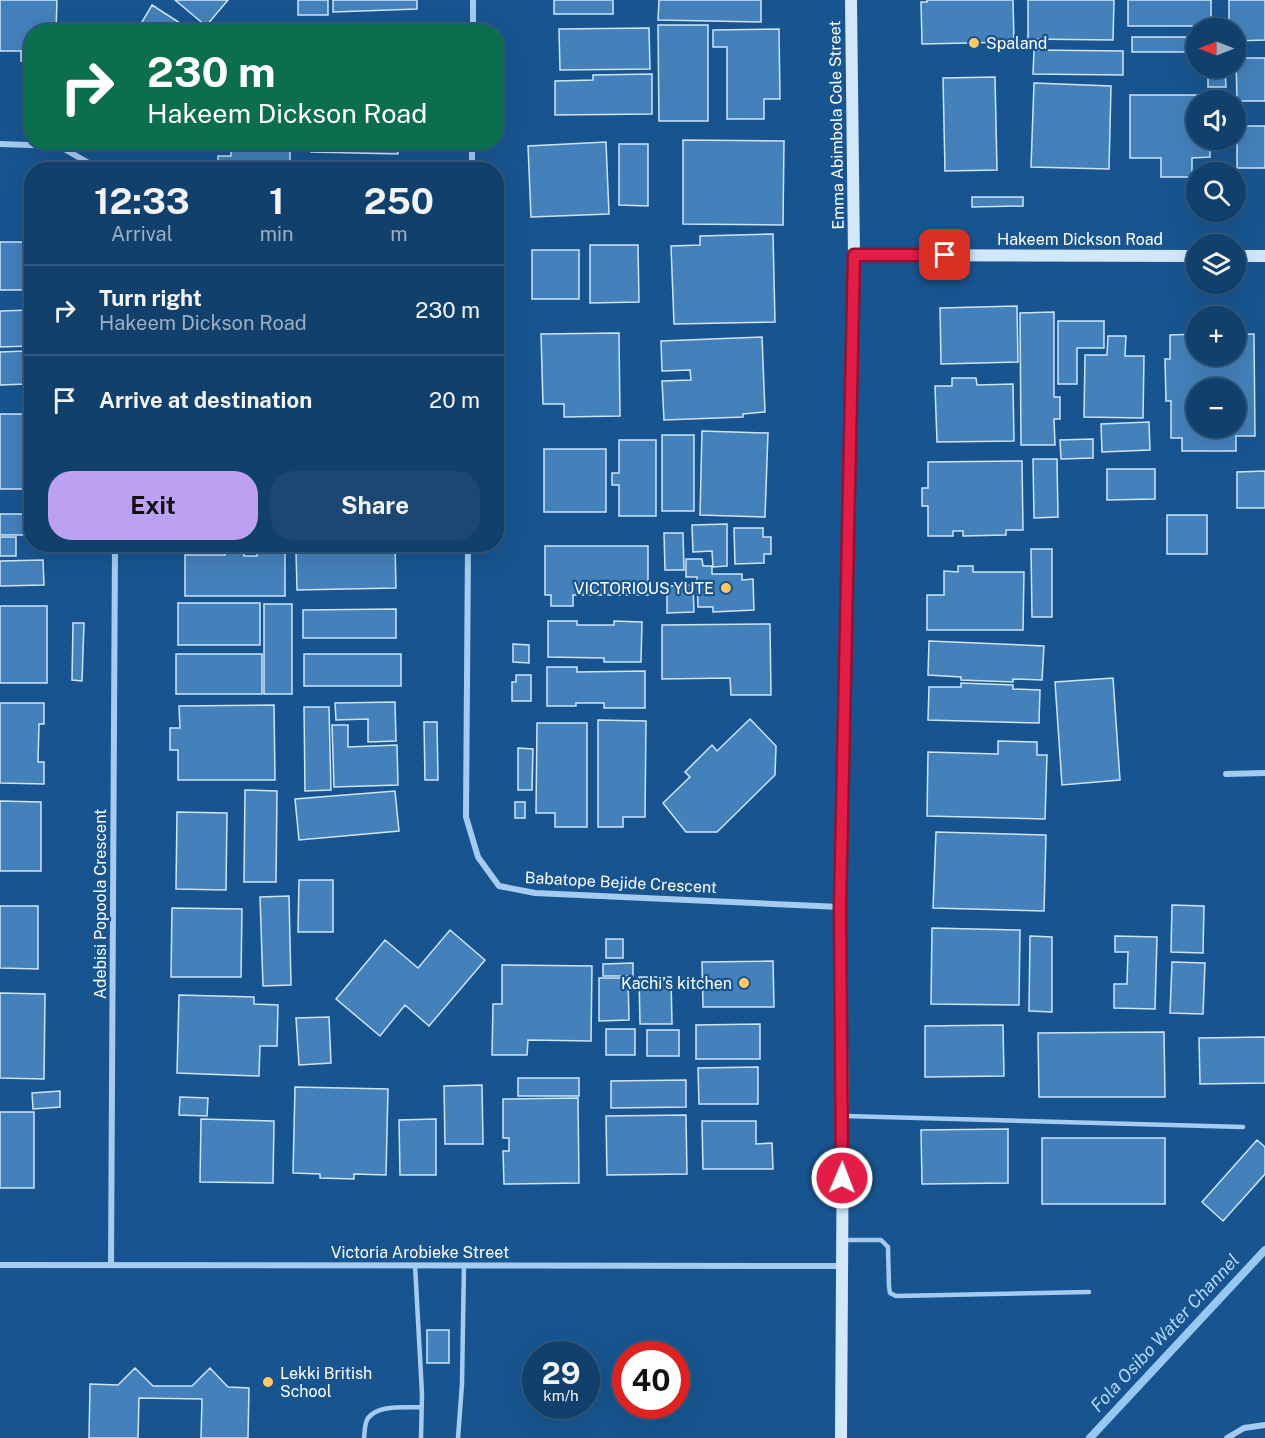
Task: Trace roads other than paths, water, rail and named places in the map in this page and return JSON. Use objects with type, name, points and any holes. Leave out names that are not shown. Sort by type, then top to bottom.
[{"type":"street","points":[[473,0],[473,24]]},
{"type":"street","name":"Emma Abimbola Cole Street","points":[[841,1438],[843,1116],[840,907],[854,255],[851,0]]},
{"type":"street","points":[[0,144],[24,145]]},
{"type":"street","points":[[66,150],[87,162]]},
{"type":"street","name":"Hakeem Dickson Road","points":[[854,255],[1186,256]]},
{"type":"street","points":[[1246,256],[1265,256]]},
{"type":"street","name":"Adebisi Popoola Crescent","points":[[111,1264],[115,552]]},
{"type":"street","name":"Babatope Bejide Crescent","points":[[468,552],[466,817],[478,857],[499,886],[535,893],[840,907]]},
{"type":"street","points":[[1226,774],[1265,773]]},
{"type":"street","name":"Victoria Arobieke Street","points":[[0,1265],[841,1266]]},
{"type":"street","points":[[1227,1438],[1244,1428],[1265,1425]]},
{"type":"lane","points":[[843,1116],[1243,1127]]},
{"type":"lane","points":[[841,1240],[881,1240],[885,1243],[888,1247],[890,1293],[896,1296],[1089,1292]]},
{"type":"lane","points":[[414,1265],[421,1438]]},
{"type":"lane","points":[[458,1438],[462,1384],[464,1265]]},
{"type":"lane","points":[[364,1438],[369,1417],[381,1410],[421,1407]]},
{"type":"waterway","name":"Fola Osibo Water Channel","points":[[1090,1438],[1265,1250]]},
{"type":"place","name":"Spaland","points":[[974,43]]},
{"type":"place","name":"VICTORIOUS YUTE","points":[[726,588]]},
{"type":"place","name":"Kachi’s kitchen","points":[[744,983]]},
{"type":"place","name":"Lekki British School","points":[[268,1382]]}]
